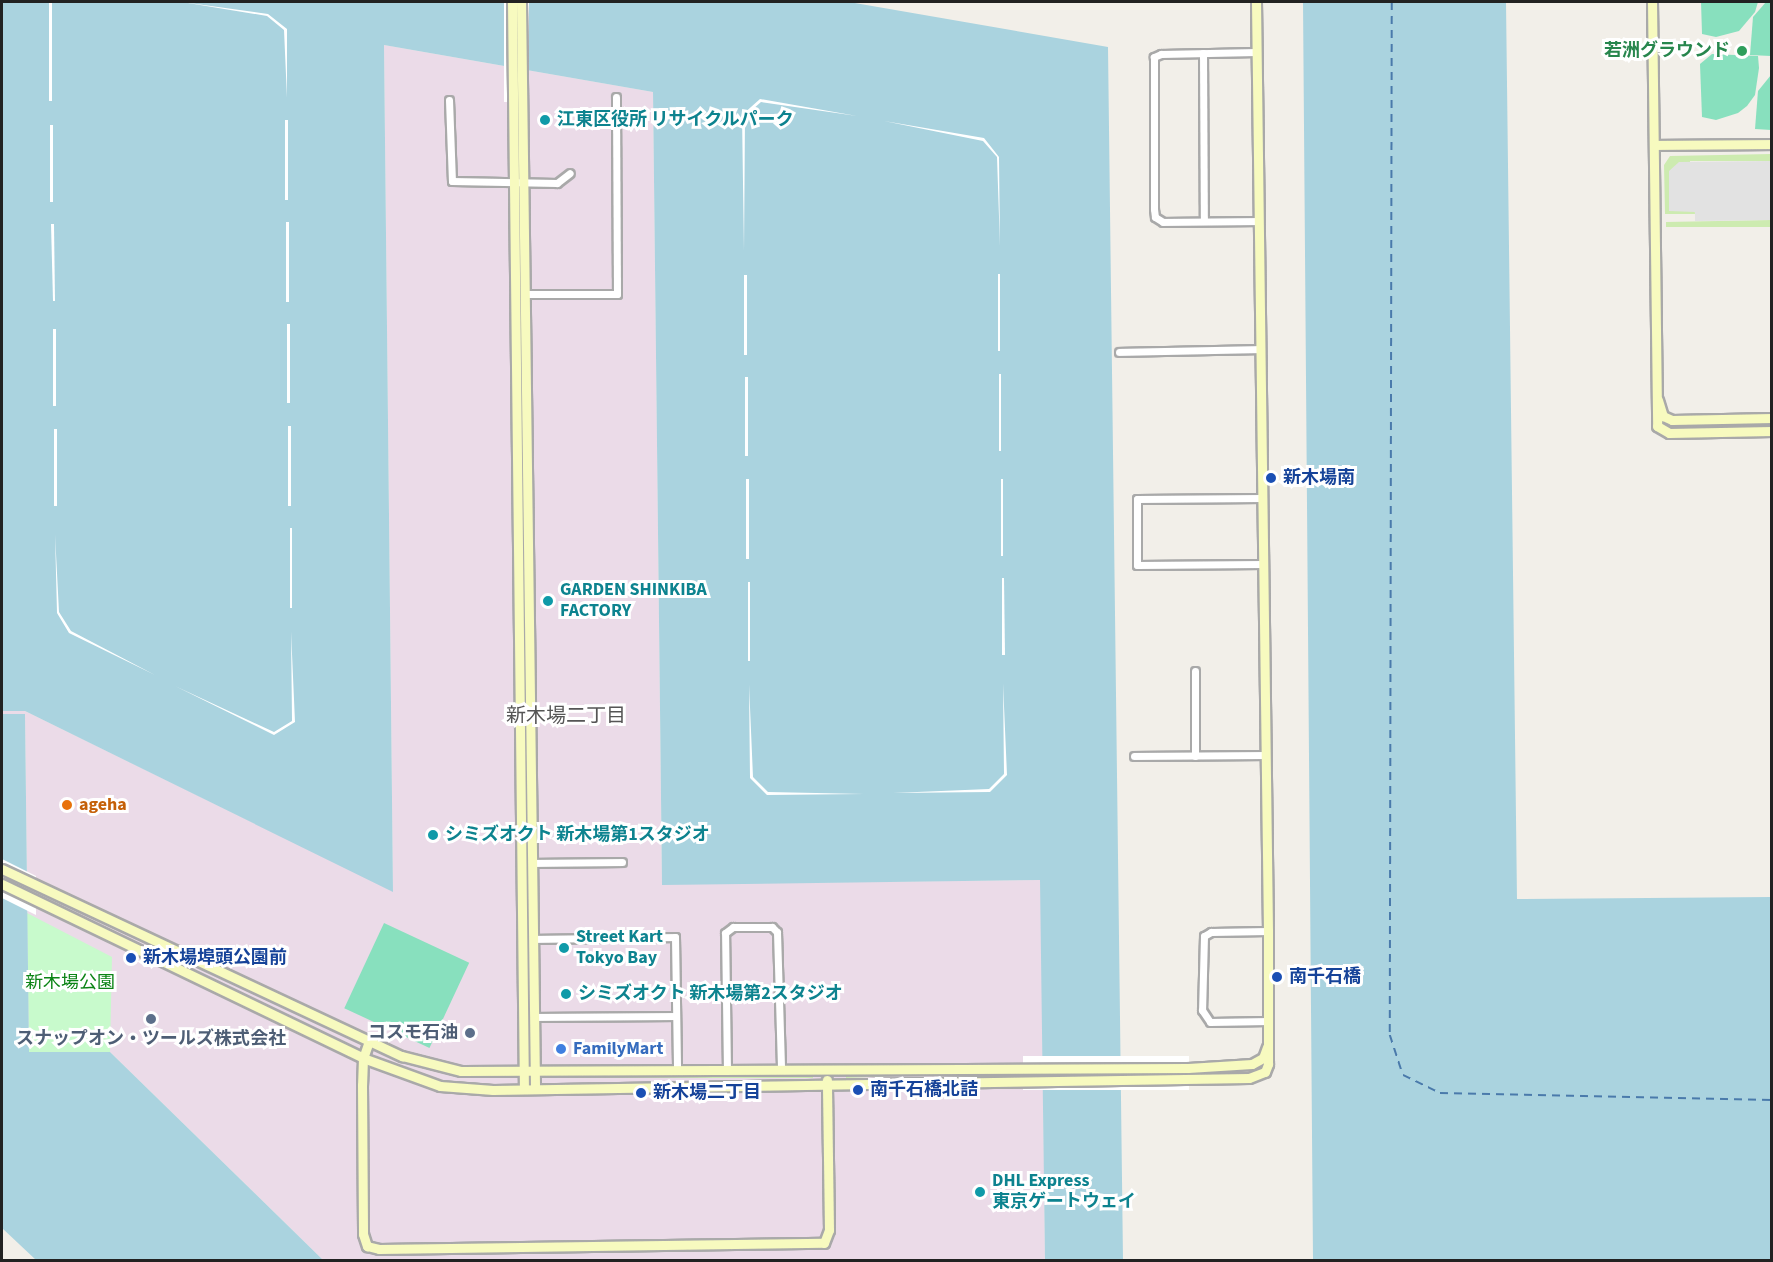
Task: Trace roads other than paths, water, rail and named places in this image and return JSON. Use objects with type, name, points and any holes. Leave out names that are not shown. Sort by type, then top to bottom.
[{"type":"street","points":[[512,2],[524,183],[535,1088]]},
{"type":"street","points":[[521,2],[513,181],[524,1089]]},
{"type":"street","points":[[2,869],[153,937],[369,1041],[443,1068],[524,1072],[827,1069],[1023,1074],[1261,1075],[1268,1064],[1269,1021],[1256,2]]},
{"type":"street","points":[[1652,2],[1657,395],[1655,418],[1661,431],[1772,431]]},
{"type":"street","points":[[1257,52],[1158,54],[1152,60],[1152,85],[1155,217],[1163,222],[1259,221]]},
{"type":"street","points":[[1203,53],[1204,221]]},
{"type":"street","points":[[526,294],[617,294],[616,96]]},
{"type":"street","points":[[449,100],[452,181],[557,183],[570,173]]},
{"type":"street","points":[[1654,146],[1772,144]]},
{"type":"street","points":[[1119,352],[1260,349]]},
{"type":"street","points":[[1657,395],[1663,416],[1672,420],[1772,418]]},
{"type":"street","points":[[517,460],[528,460]]},
{"type":"street","points":[[1262,498],[1137,499],[1137,565],[1263,564]]},
{"type":"street","points":[[1195,671],[1195,756]]},
{"type":"street","points":[[520,754],[531,754]]},
{"type":"street","points":[[1134,756],[1265,755]]},
{"type":"street","points":[[532,863],[622,862]]},
{"type":"street","points":[[2,884],[363,1058],[440,1086],[524,1089],[827,1084],[1023,1074]]},
{"type":"street","points":[[727,1071],[725,933],[733,927],[772,927],[777,932],[781,1070]]},
{"type":"street","points":[[1268,931],[1211,932],[1204,936],[1202,1010],[1210,1022],[1269,1021]]},
{"type":"street","points":[[533,939],[675,937],[677,1071]]},
{"type":"street","points":[[534,1017],[676,1016]]},
{"type":"street","points":[[369,1041],[363,1058],[363,1233],[367,1246],[379,1250],[824,1243],[829,1230],[827,1069]]},
{"type":"water","points":[[2,2],[849,2],[1108,47],[1123,1260],[1045,1260],[1040,880],[662,885],[653,92],[384,45],[393,892],[25,711],[2,711]]},
{"type":"water","points":[[1303,2],[1506,2],[1517,899],[1771,897],[1771,1260],[1313,1260]]},
{"type":"water","points":[[2,714],[25,714],[29,1052],[110,1052],[323,1260],[36,1260],[2,1228]]},
{"type":"place","name":"若洲グラウンド","points":[[1742,51]]},
{"type":"place","name":"江東区役所 リサイクルパーク","points":[[545,120]]},
{"type":"place","name":"新木場南","points":[[1271,478]]},
{"type":"place","name":"GARDEN SHINKIBA FACTORY","points":[[548,601]]},
{"type":"place","name":"ageha","points":[[67,805]]},
{"type":"place","name":"シミズオクト 新木場第1スタジオ","points":[[433,835]]},
{"type":"place","name":"Street Kart Tokyo Bay","points":[[564,948]]},
{"type":"place","name":"新木場埠頭公園前","points":[[131,958]]},
{"type":"place","name":"南千石橋","points":[[1277,977]]},
{"type":"place","name":"シミズオクト 新木場第2スタジオ","points":[[566,994]]},
{"type":"place","name":"スナップオン・ツールズ株式会社","points":[[151,1019]]},
{"type":"place","name":"コスモ石油","points":[[470,1033]]},
{"type":"place","name":"FamilyMart","points":[[561,1049]]},
{"type":"place","name":"南千石橋北詰","points":[[858,1090]]},
{"type":"place","name":"新木場二丁目","points":[[641,1093]]},
{"type":"place","name":"DHL Express 東京ゲートウェイ","points":[[980,1192]]},
{"type":"district","name":"新木場二丁目","points":[[566,716]]},
{"type":"park label","name":"新木場公園","points":[[70,983]]}]
